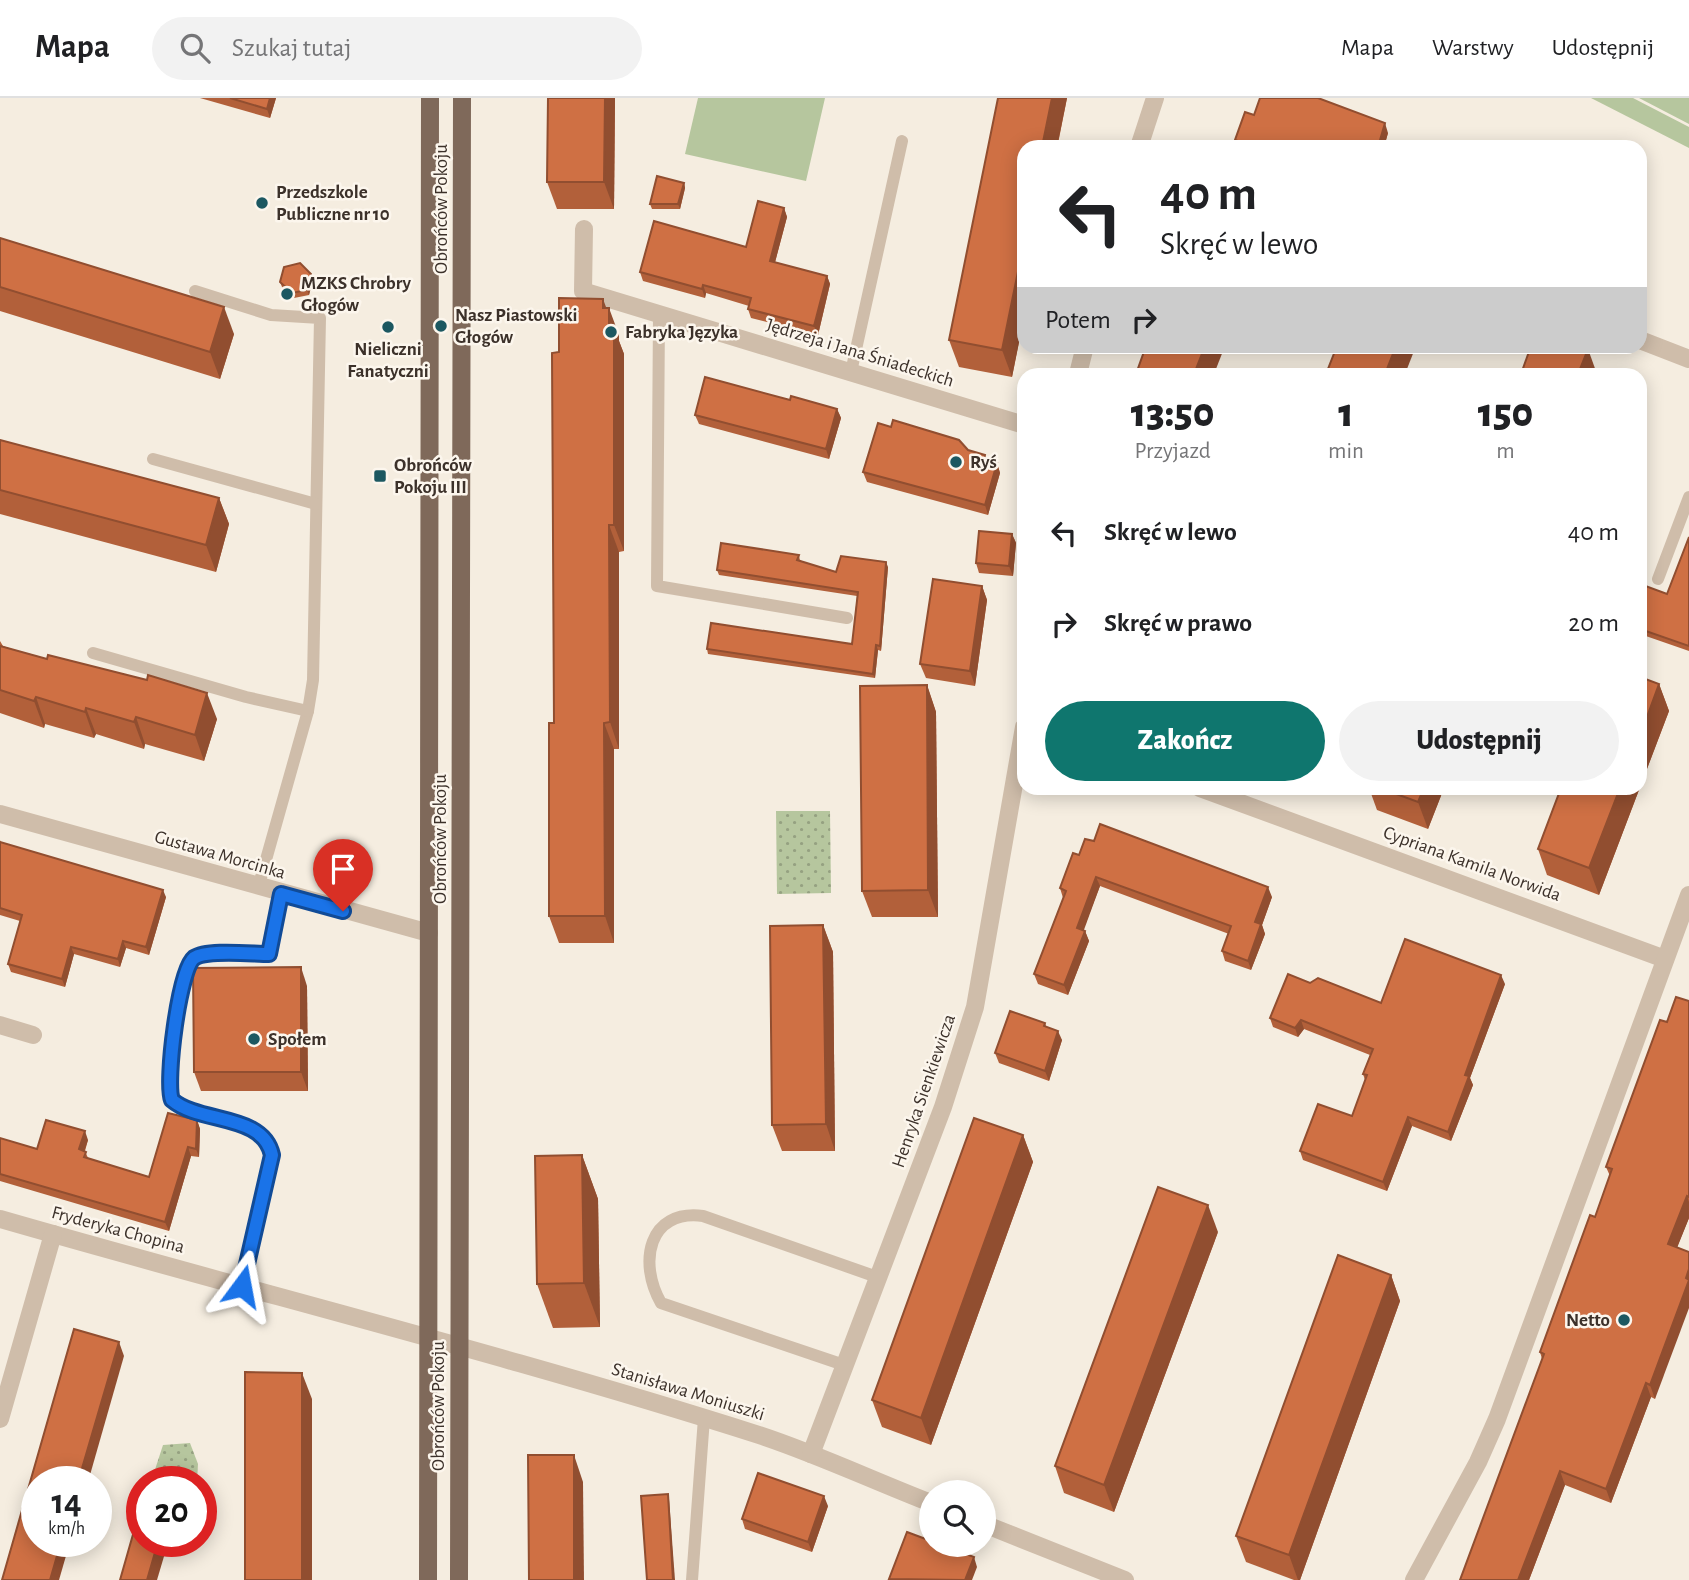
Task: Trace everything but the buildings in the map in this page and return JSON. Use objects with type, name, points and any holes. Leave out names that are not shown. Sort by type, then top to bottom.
[{"type":"main road","name":"Obrońców Pokoju","points":[[428,1580],[430,98]]},
{"type":"main road","name":"Obrońców Pokoju","points":[[459,1580],[462,98]]},
{"type":"street","points":[[1141,140],[1155,98]]},
{"type":"street","name":"Jędrzeja i Jana Śniadeckich","points":[[584,229],[583,291],[1017,423]]},
{"type":"street","points":[[1647,343],[1689,359]]},
{"type":"street","name":"Henryka Sienkiewicza","points":[[811,1454],[944,1105],[975,1007],[1017,767]]},
{"type":"street","name":"Cypriana Kamila Norwida","points":[[1219,795],[1665,959]]},
{"type":"street","name":"Gustawa Morcinka","points":[[0,814],[258,888],[429,933]]},
{"type":"street","points":[[1414,1580],[1478,1462],[1497,1419],[1689,895]]},
{"type":"street","points":[[0,1025],[33,1035]]},
{"type":"street","name":"Fryderyka Chopina","points":[[0,1219],[427,1336]]},
{"type":"street","points":[[0,1419],[53,1234]]},
{"type":"street","name":"Stanisława Moniuszki","points":[[427,1336],[704,1418],[811,1454],[919,1498]]},
{"type":"street","points":[[996,1529],[1125,1580]]},
{"type":"lane","points":[[851,372],[902,141]]},
{"type":"lane","points":[[195,291],[271,315],[320,318],[313,680],[308,711],[258,888]]},
{"type":"lane","points":[[659,314],[657,586],[847,618]]},
{"type":"lane","points":[[153,459],[316,504]]},
{"type":"lane","points":[[1658,579],[1689,497]]},
{"type":"lane","points":[[93,653],[246,697],[308,711]]},
{"type":"lane","points":[[242,1286],[272,1155],[270,1143],[262,1133],[250,1128],[180,1108],[172,1100],[168,1083],[183,986],[190,963],[204,954],[269,954],[281,894]]},
{"type":"lane","points":[[844,1365],[661,1303],[652,1287],[648,1264],[657,1234],[669,1219],[683,1213],[703,1216],[877,1277]]},
{"type":"lane","points":[[692,1580],[704,1418]]},
{"type":"green space","points":[[698,98],[825,98],[806,181],[685,154]]},
{"type":"green space","points":[[1591,98],[1633,98],[1689,127],[1689,148]]},
{"type":"green space","points":[[1639,98],[1689,98],[1689,124]]},
{"type":"green space","points":[[776,811],[830,811],[831,893],[777,894]]},
{"type":"green space","points":[[190,1443],[198,1466],[156,1466],[163,1445]]},
{"type":"place","name":"Przedszkole Publiczne nr 10","points":[[262,203]]},
{"type":"place","name":"MZKS Chrobry Głogów","points":[[287,294]]},
{"type":"place","name":"Nasz Piastowski Głogów","points":[[441,326]]},
{"type":"place","name":"Nieliczni Fanatyczni","points":[[388,327]]},
{"type":"place","name":"Fabryka Języka","points":[[611,332]]},
{"type":"place","name":"Ryś","points":[[956,462]]},
{"type":"place","name":"Obrońców Pokoju III","points":[[380,476]]},
{"type":"place","name":"Społem","points":[[254,1039]]},
{"type":"place","name":"Netto","points":[[1624,1320]]},
{"type":"route","points":[[242,1286],[272,1155],[270,1143],[262,1133],[250,1128],[180,1108],[168,1092],[187,969],[195,958],[204,954],[269,954],[281,894],[343,911]]}]
